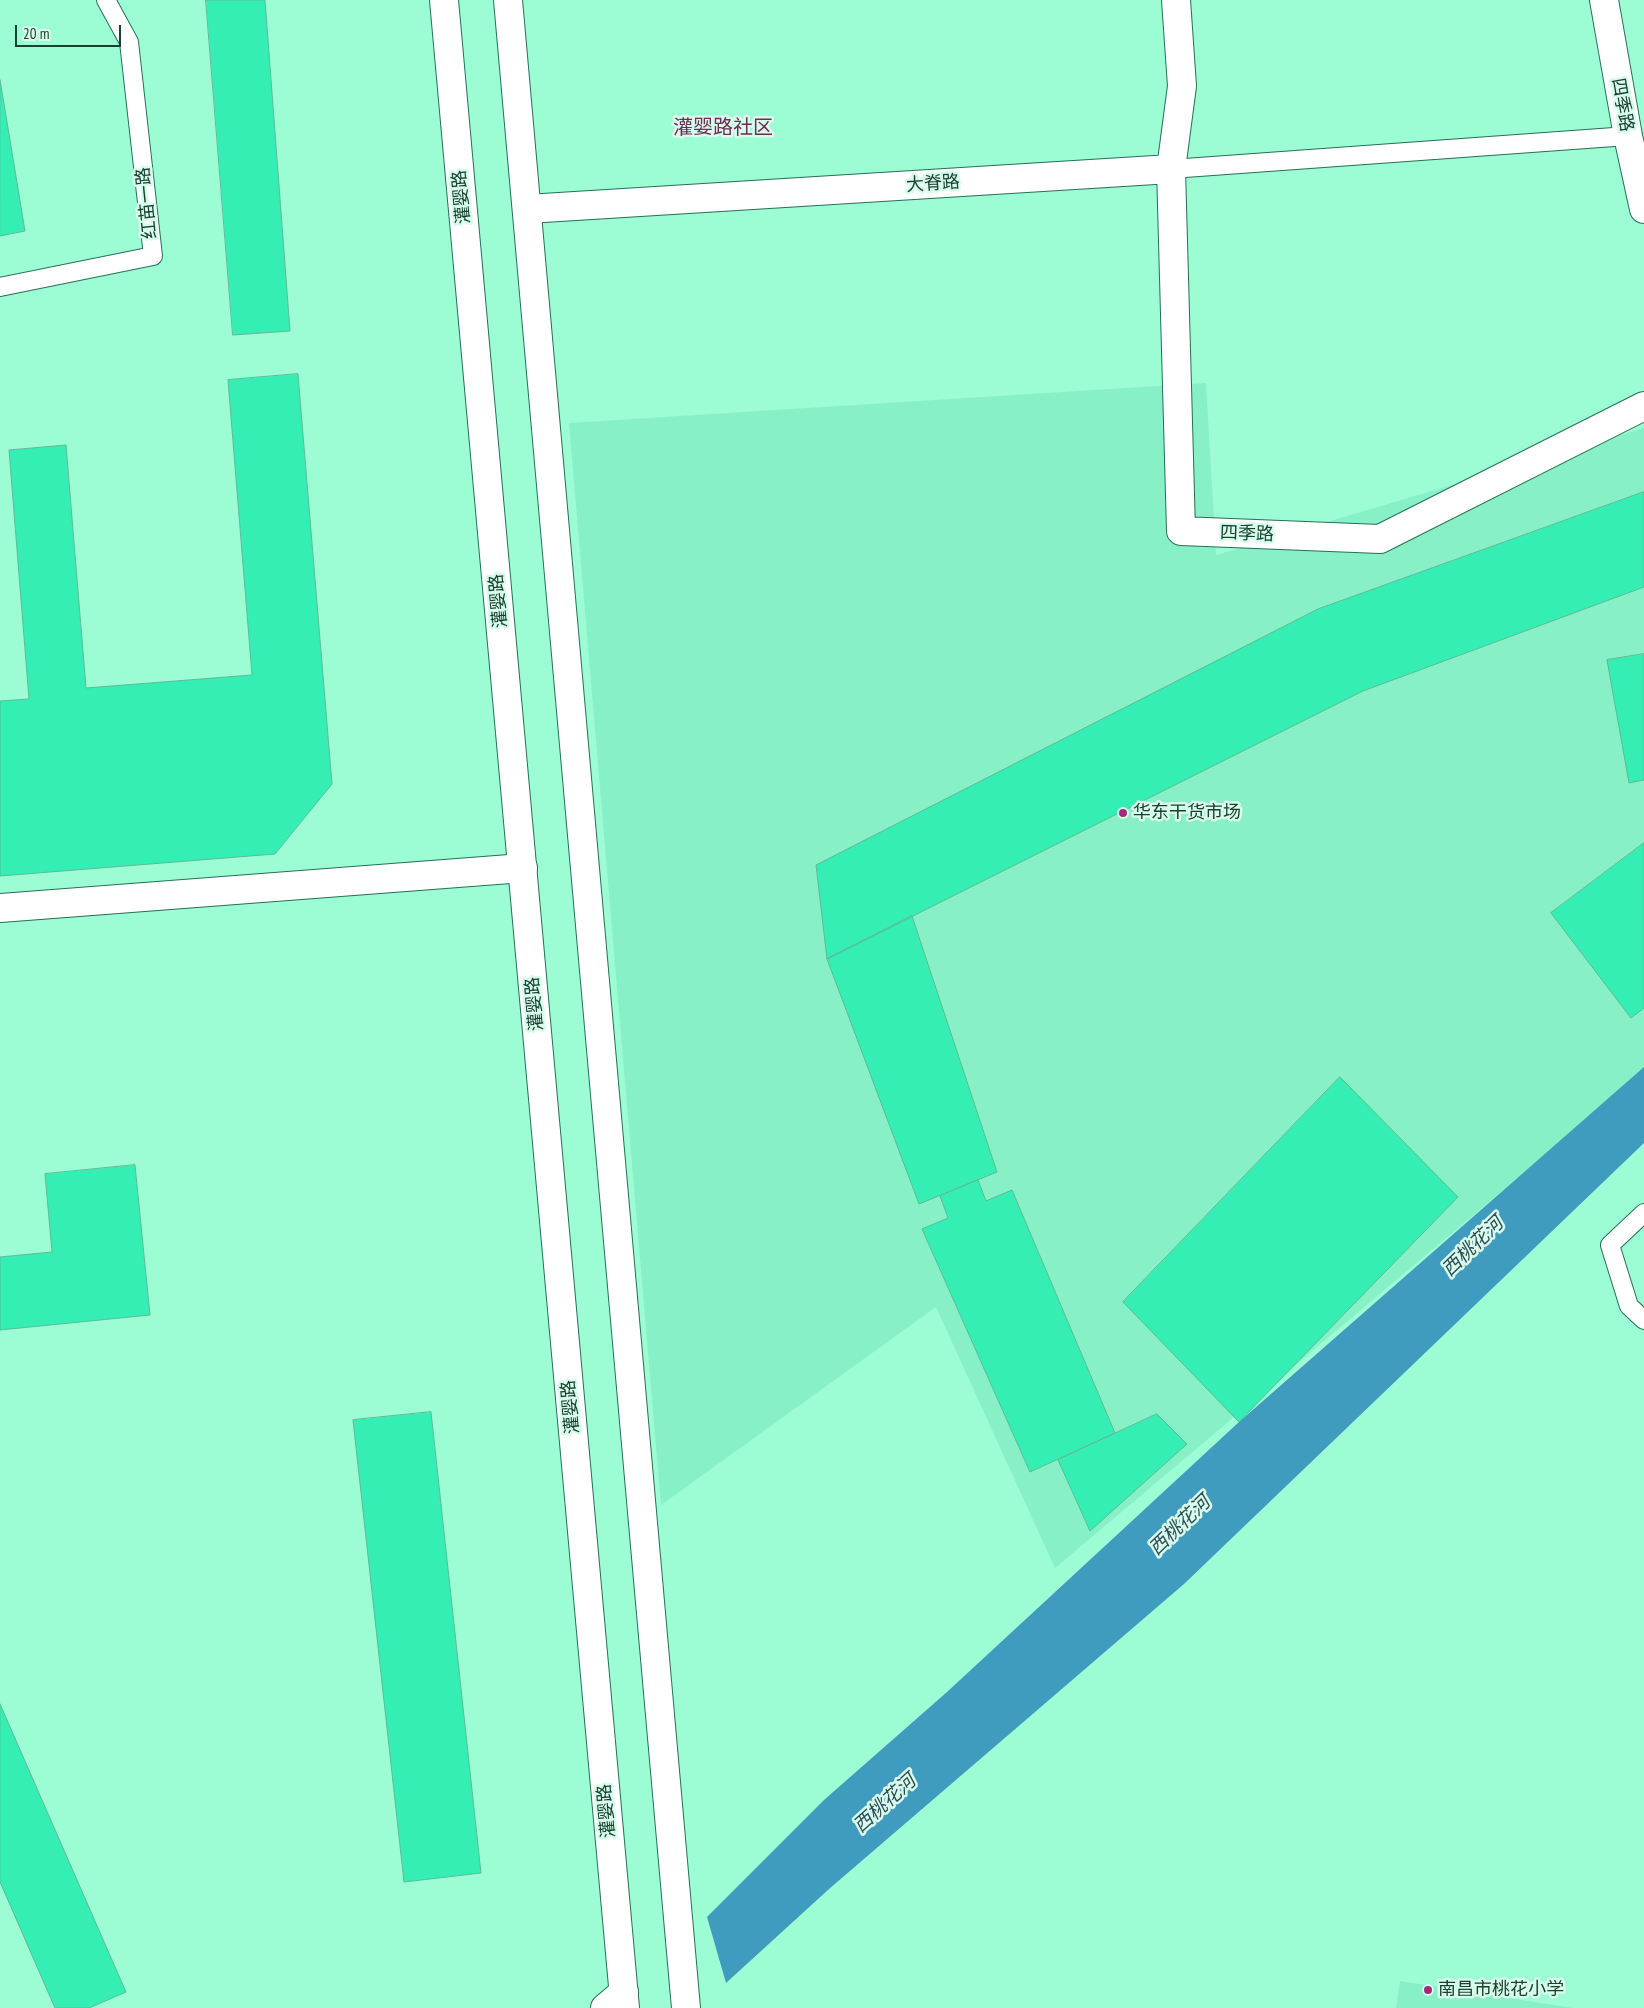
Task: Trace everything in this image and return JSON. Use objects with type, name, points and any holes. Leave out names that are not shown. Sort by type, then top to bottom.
[{"type":"main road","name":"灌婴路","points":[[444,0],[523,868],[618,2003]]},
{"type":"main road","points":[[508,0],[686,2008]]},
{"type":"main road","points":[[1171,169],[1182,86],[1176,0]]},
{"type":"main road","name":"四季路","points":[[1604,0],[1628,136],[1644,209]]},
{"type":"main road","name":"大脊路","points":[[527,209],[1171,169]]},
{"type":"main road","name":"四季路","points":[[1171,169],[1181,531],[1380,539],[1644,406]]},
{"type":"main road","points":[[0,908],[523,868]]},
{"type":"lane","name":"红苗一路","points":[[0,287],[153,256],[129,42],[106,0]]},
{"type":"lane","points":[[1171,169],[1628,136]]},
{"type":"lane","points":[[1644,1213],[1610,1245],[1629,1306],[1644,1320]]},
{"type":"shaded area","name":"华东干货市场","points":[[1206,383],[1216,555],[1644,428],[1644,1071],[1055,1568],[936,1307],[661,1505],[569,423]]},
{"type":"shaded area","name":"南昌市桃花小学","points":[[1400,1981],[1515,1999],[1573,2008],[1396,2008]]},
{"type":"water","name":"西桃花河","points":[[1644,1067],[1644,1143],[1184,1584],[829,1889],[726,1983],[707,1917],[824,1800],[947,1692],[1239,1422]]},
{"type":"building","points":[[206,0],[265,0],[290,331],[233,335]]},
{"type":"building","points":[[0,80],[25,231],[0,236]]},
{"type":"building","points":[[298,374],[332,784],[275,854],[0,876],[0,701],[29,699],[9,450],[66,445],[86,688],[252,675],[228,380]]},
{"type":"building","points":[[1644,492],[1644,587],[1363,691],[827,959],[816,865],[1318,609]]},
{"type":"building","points":[[1644,654],[1644,780],[1629,783],[1607,660]]},
{"type":"building","points":[[1644,843],[1644,1008],[1631,1018],[1551,913]]},
{"type":"building","points":[[912,916],[997,1172],[919,1204],[827,959]]},
{"type":"building","points":[[1340,1077],[1458,1197],[1239,1422],[1123,1302]]},
{"type":"building","points":[[135,1165],[150,1315],[0,1330],[0,1257],[52,1252],[45,1174]]},
{"type":"building","points":[[978,1180],[986,1201],[1012,1190],[1115,1433],[1030,1472],[922,1229],[948,1218],[940,1196]]},
{"type":"building","points":[[431,1412],[481,1873],[404,1882],[353,1420]]},
{"type":"building","points":[[1157,1414],[1187,1444],[1090,1531],[1058,1460]]},
{"type":"building","points":[[0,1704],[126,1992],[89,2008],[55,2008],[0,1882]]},
{"type":"place","name":"华东干货市场","points":[[1123,813]]},
{"type":"place","name":"南昌市桃花小学","points":[[1428,1990]]},
{"type":"district","name":"灌婴路社区","points":[[723,128]]}]
